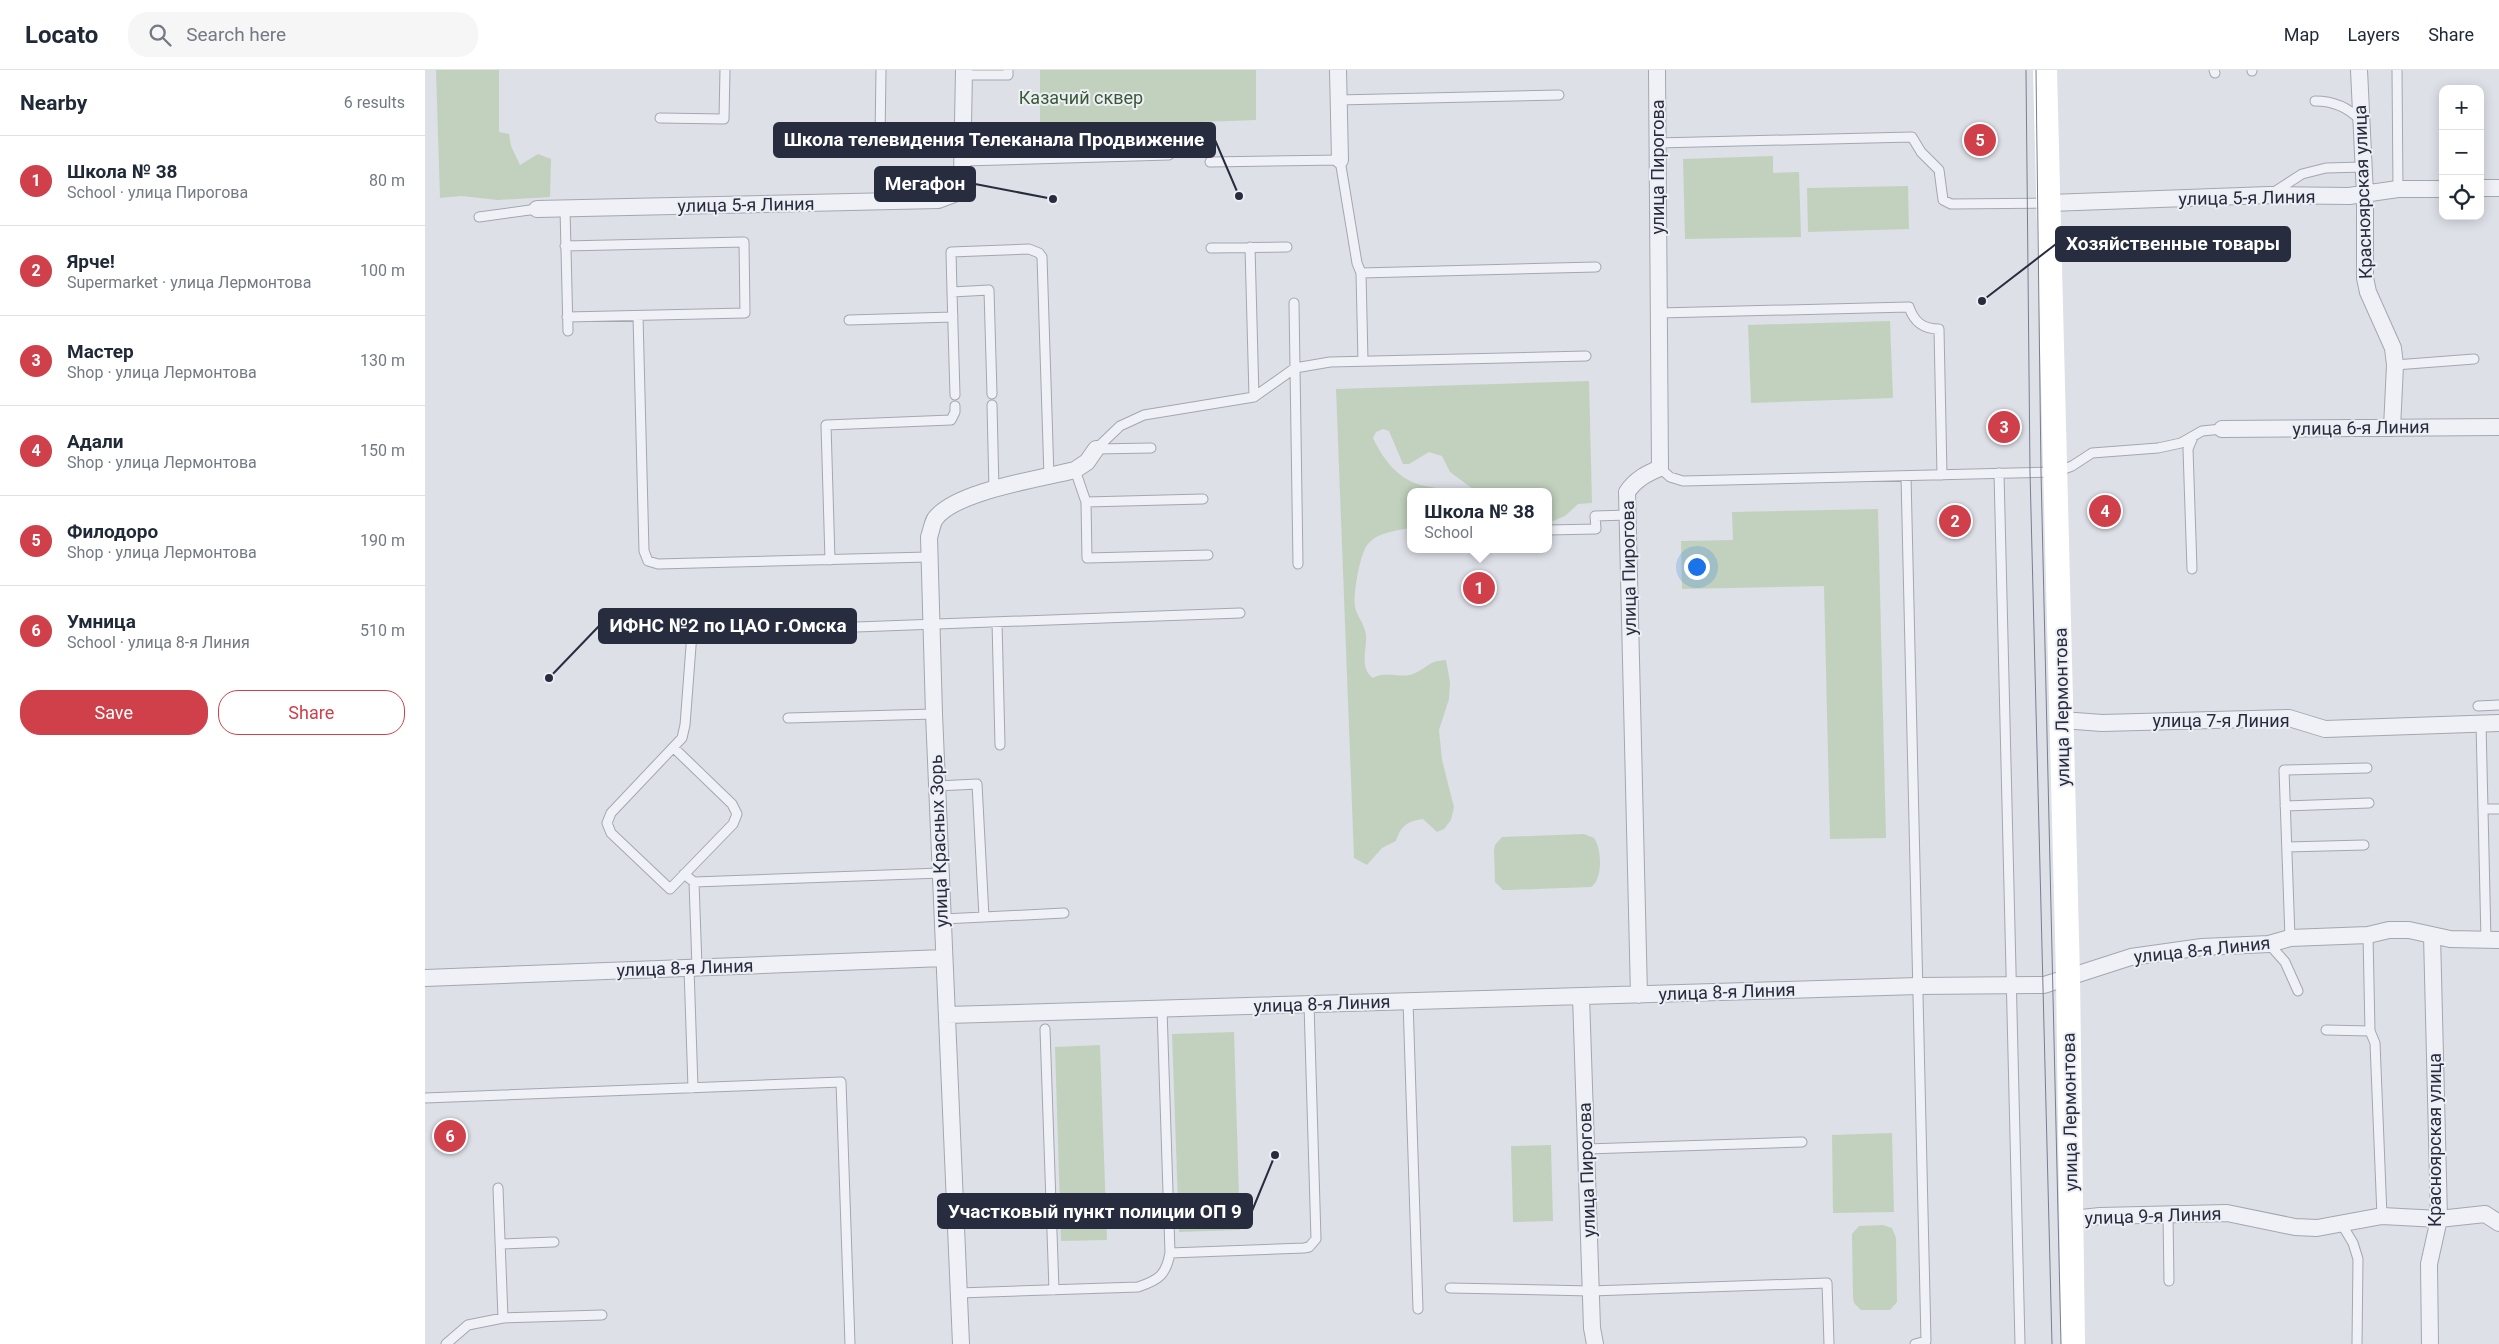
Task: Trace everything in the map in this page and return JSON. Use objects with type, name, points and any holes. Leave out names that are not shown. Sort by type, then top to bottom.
[{"type":"main road","name":"улица Лермонтова","points":[[2045,70],[2050,203],[2068,977],[2073,1344]]},
{"type":"street","points":[[1338,70],[1340,160]]},
{"type":"street","name":"улица Пирогова","points":[[1639,995],[1627,492],[1634,482],[1645,474],[1660,468],[1657,70]]},
{"type":"street","name":"Красноярская улица","points":[[2359,70],[2365,195],[2365,278],[2368,292],[2393,348],[2395,365],[2392,428]]},
{"type":"street","points":[[964,72],[964,161]]},
{"type":"street","name":"улица 5-я Линия","points":[[537,210],[938,200],[954,194],[963,178],[964,161]]},
{"type":"street","points":[[2484,188],[2499,188]]},
{"type":"street","name":"улица 5-я Линия","points":[[2050,203],[2269,195],[2329,197],[2365,195],[2398,190],[2439,189]]},
{"type":"street","name":"улица 6-я Линия","points":[[2222,429],[2499,426]]},
{"type":"street","name":"улица Красных Зорь","points":[[961,1344],[934,714],[928,557],[929,537],[934,520],[948,506],[969,497],[1075,470],[1087,462],[1096,449]]},
{"type":"street","name":"улица 7-я Линия","points":[[2062,720],[2102,723],[2289,718],[2325,729],[2499,723]]},
{"type":"street","name":"улица 8-я Линия","points":[[947,1015],[1917,986],[2044,984],[2131,957],[2202,947],[2269,944],[2290,938],[2369,935],[2389,930],[2409,930],[2450,939],[2492,940]]},
{"type":"street","name":"Красноярская улица","points":[[2430,1344],[2429,1264],[2439,1219],[2432,935]]},
{"type":"street","name":"улица 8-я Линия","points":[[425,978],[944,958]]},
{"type":"street","name":"улица Пирогова","points":[[1581,996],[1592,1328],[1595,1344]]},
{"type":"street","name":"улица 9-я Линия","points":[[2072,1219],[2197,1212],[2227,1213],[2295,1227],[2317,1228],[2382,1216],[2439,1219],[2485,1214],[2499,1223]]},
{"type":"lane","points":[[660,118],[724,119],[725,70]]},
{"type":"lane","points":[[880,139],[881,70]]},
{"type":"lane","points":[[964,72],[1009,75],[1009,70]]},
{"type":"lane","points":[[2397,70],[2398,190]]},
{"type":"lane","points":[[1338,100],[1559,95]]},
{"type":"lane","points":[[2315,100],[2342,106],[2352,111],[2360,120]]},
{"type":"lane","points":[[1657,143],[1912,137],[1921,152],[1939,170],[1943,200],[1951,204],[2050,203]]},
{"type":"lane","points":[[964,161],[1169,155]]},
{"type":"lane","points":[[1210,162],[1340,160],[1357,263],[1361,273],[1363,361]]},
{"type":"lane","points":[[2269,195],[2303,174],[2326,168],[2363,167]]},
{"type":"lane","points":[[565,209],[567,331]]},
{"type":"lane","points":[[479,217],[537,210]]},
{"type":"lane","points":[[565,246],[743,242],[745,313],[567,317]]},
{"type":"lane","points":[[1211,248],[1287,246]]},
{"type":"lane","points":[[1250,247],[1254,397]]},
{"type":"lane","points":[[955,395],[951,252],[1029,249],[1039,253],[1042,257],[1049,477]]},
{"type":"lane","points":[[1361,273],[1597,268]]},
{"type":"lane","points":[[952,292],[989,290],[992,394]]},
{"type":"lane","points":[[1294,303],[1298,564]]},
{"type":"lane","points":[[1659,314],[1909,307],[1912,317],[1919,324],[1928,329],[1939,329],[1942,475]]},
{"type":"lane","points":[[638,316],[644,551],[648,560],[658,564],[928,557]]},
{"type":"lane","points":[[849,320],[953,317]]},
{"type":"lane","points":[[1096,449],[1120,426],[1144,415],[1254,397],[1295,368],[1330,362],[1586,356]]},
{"type":"lane","points":[[2395,365],[2474,359]]},
{"type":"lane","points":[[992,405],[995,490]]},
{"type":"lane","points":[[830,560],[826,425],[951,420],[955,412],[955,406]]},
{"type":"lane","points":[[1660,468],[1670,477],[1683,481],[2056,472],[2072,466],[2092,453],[2158,448],[2181,443],[2202,431],[2222,429]]},
{"type":"lane","points":[[2192,569],[2188,449],[2193,437]]},
{"type":"lane","points":[[1096,449],[1151,448]]},
{"type":"lane","points":[[1075,470],[1086,502],[1087,558],[1208,555]]},
{"type":"lane","points":[[1999,473],[2020,1344]]},
{"type":"lane","points":[[1905,476],[1926,1341],[1915,1344]]},
{"type":"lane","points":[[1086,502],[1203,499]]},
{"type":"lane","points":[[1552,530],[1596,529],[1595,516],[1628,515]]},
{"type":"lane","points":[[674,748],[733,804],[737,814],[733,824],[670,889],[611,832],[607,823],[611,813],[682,738],[685,725],[692,633],[1240,613]]},
{"type":"lane","points":[[997,622],[1000,746]]},
{"type":"lane","points":[[2478,706],[2499,705]]},
{"type":"lane","points":[[788,718],[934,714]]},
{"type":"lane","points":[[2481,724],[2483,809],[2492,940]]},
{"type":"lane","points":[[2290,938],[2284,770],[2367,768]]},
{"type":"lane","points":[[937,786],[977,784],[984,917]]},
{"type":"lane","points":[[2285,806],[2369,803]]},
{"type":"lane","points":[[2483,809],[2499,809]]},
{"type":"lane","points":[[2287,847],[2364,845]]},
{"type":"lane","points":[[684,874],[694,882],[941,873]]},
{"type":"lane","points":[[693,1088],[694,882]]},
{"type":"lane","points":[[943,920],[1064,913]]},
{"type":"lane","points":[[2369,935],[2371,1031],[2375,1043],[2382,1216]]},
{"type":"lane","points":[[2269,944],[2285,962],[2298,991]]},
{"type":"lane","points":[[1408,1001],[1418,1310]]},
{"type":"lane","points":[[1170,1253],[1304,1248],[1309,1247],[1316,1239],[1309,1004]]},
{"type":"lane","points":[[959,1293],[1138,1287],[1155,1282],[1167,1267],[1170,1253],[1162,1009]]},
{"type":"lane","points":[[1045,1029],[1054,1290]]},
{"type":"lane","points":[[2326,1030],[2371,1031]]},
{"type":"lane","points":[[425,1098],[841,1082],[851,1344]]},
{"type":"lane","points":[[1586,1149],[1802,1142]]},
{"type":"lane","points":[[498,1188],[503,1318]]},
{"type":"lane","points":[[2168,1215],[2169,1281]]},
{"type":"lane","points":[[2341,1223],[2353,1243],[2358,1260],[2357,1344]]},
{"type":"lane","points":[[500,1244],[554,1242]]},
{"type":"lane","points":[[1450,1288],[1591,1291],[1827,1283],[1829,1344]]},
{"type":"lane","points":[[446,1344],[468,1325],[503,1318],[602,1315]]},
{"type":"green space","points":[[436,70],[499,70],[499,132],[509,134],[511,146],[520,165],[538,154],[551,159],[550,197],[498,200],[461,196],[440,198]]},
{"type":"green space","name":"Казачий сквер","points":[[1040,70],[1256,70],[1256,120],[1040,128]]},
{"type":"green space","points":[[1773,156],[1773,173],[1799,172],[1801,237],[1685,239],[1683,159]]},
{"type":"green space","points":[[1908,186],[1909,229],[1808,232],[1807,188]]},
{"type":"green space","points":[[1890,321],[1893,398],[1751,403],[1748,325]]},
{"type":"green space","points":[[1589,381],[1592,503],[1578,504],[1565,516],[1552,521],[1552,488],[1472,488],[1450,472],[1442,456],[1429,452],[1409,464],[1403,464],[1389,431],[1383,429],[1376,432],[1373,438],[1386,460],[1404,478],[1420,485],[1437,488],[1407,488],[1407,529],[1382,534],[1372,540],[1362,556],[1356,584],[1355,607],[1366,635],[1366,669],[1373,678],[1383,675],[1403,676],[1418,672],[1435,662],[1446,660],[1450,682],[1449,699],[1439,730],[1442,760],[1454,807],[1451,820],[1444,829],[1437,832],[1423,819],[1413,821],[1405,825],[1396,841],[1382,848],[1367,865],[1354,858],[1336,389]]},
{"type":"green space","points":[[1878,509],[1886,838],[1830,839],[1824,586],[1682,589],[1681,541],[1733,540],[1732,512]]},
{"type":"green space","points":[[1584,834],[1594,838],[1600,856],[1598,878],[1591,887],[1503,890],[1495,882],[1494,850],[1495,845],[1502,837]]},
{"type":"green space","points":[[1234,1032],[1240,1230],[1179,1232],[1172,1034]]},
{"type":"green space","points":[[1100,1045],[1107,1240],[1061,1241],[1055,1047]]},
{"type":"green space","points":[[1892,1133],[1894,1212],[1833,1213],[1832,1135]]},
{"type":"green space","points":[[1551,1145],[1553,1221],[1513,1222],[1511,1146]]},
{"type":"green space","points":[[1883,1225],[1892,1228],[1896,1238],[1897,1302],[1890,1310],[1861,1310],[1854,1303],[1853,1298],[1852,1234],[1859,1226]]},
{"type":"tram line","points":[[2026,70],[2030,472],[2052,1344]]},
{"type":"tram line","points":[[2036,70],[2041,472],[2061,1344]]},
{"type":"place","name":"Филодоро","points":[[1980,140]]},
{"type":"place","name":"Школа телевидения Телеканала Продвижение","points":[[1239,196]]},
{"type":"place","name":"Мегафон","points":[[1053,199]]},
{"type":"place","name":"Хозяйственные товары","points":[[1982,301]]},
{"type":"place","name":"Мастер","points":[[2004,427]]},
{"type":"place","name":"Адали","points":[[2105,511]]},
{"type":"place","name":"Ярче!","points":[[1955,521]]},
{"type":"place","name":"Школа № 38","points":[[1479,588]]},
{"type":"place","name":"ИФНС №2 по ЦАО г.Омска","points":[[549,678]]},
{"type":"place","name":"Умница","points":[[450,1136]]},
{"type":"place","name":"Участковый пункт полиции ОП 9","points":[[1275,1155]]}]
